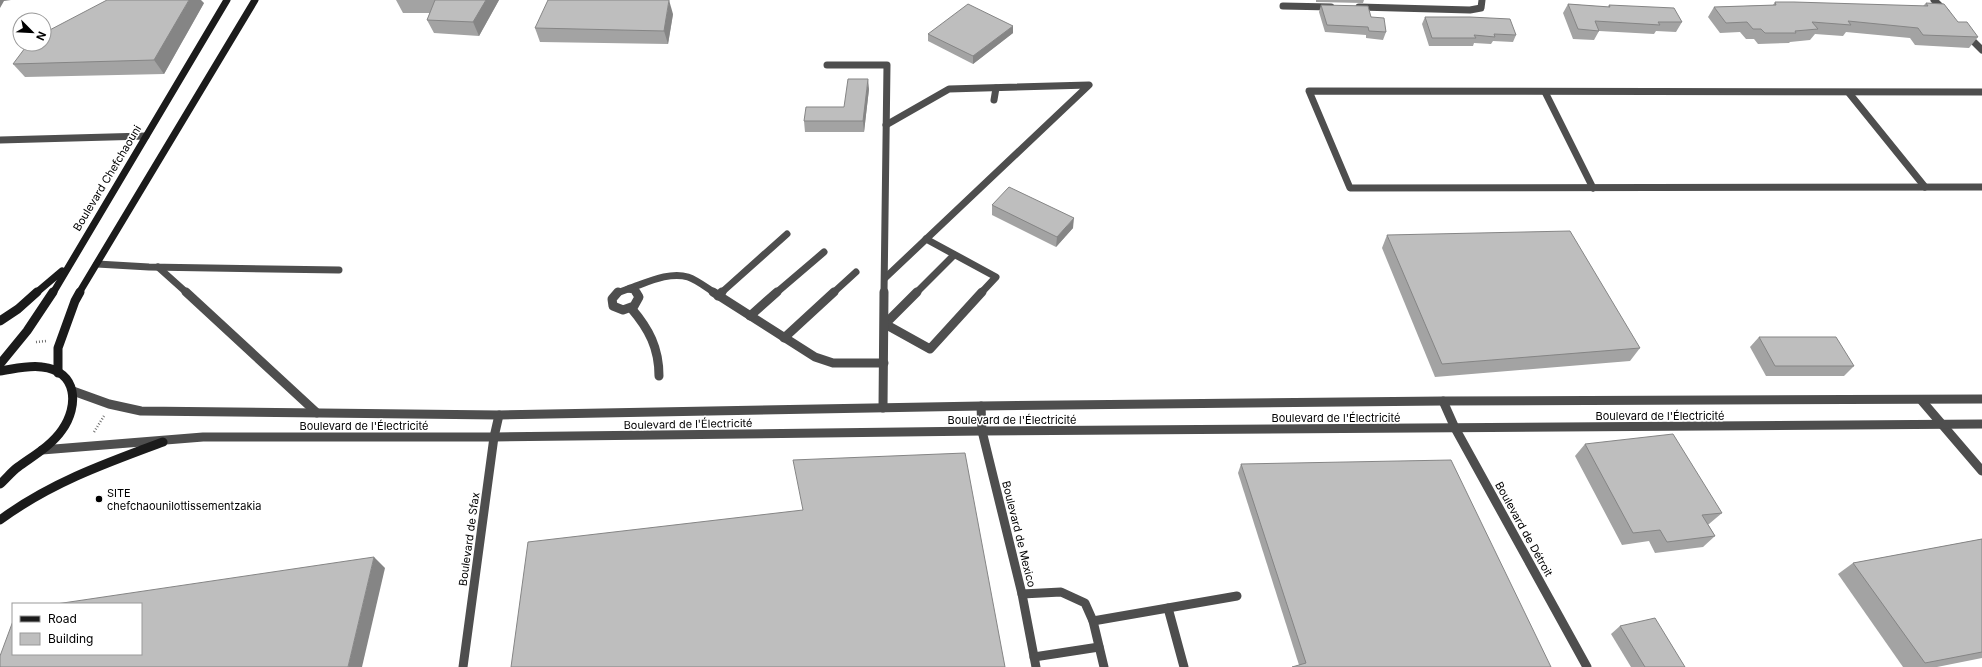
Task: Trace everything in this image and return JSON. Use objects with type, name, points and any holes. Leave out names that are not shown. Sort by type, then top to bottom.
[{"type":"street","name":"Boulevard Chefchaouni","points":[[0,364],[27,331],[47,302],[227,0]]},
{"type":"street","points":[[58,373],[58,348],[64,327],[75,301],[255,0]]},
{"type":"street","points":[[1353,7],[1470,10],[1481,8],[1482,0]]},
{"type":"street","points":[[1934,0],[1950,17]]},
{"type":"street","points":[[1283,6],[1338,7]]},
{"type":"street","points":[[1961,28],[1982,50]]},
{"type":"street","points":[[827,65],[887,66],[883,408]]},
{"type":"street","points":[[885,278],[1089,85],[949,89],[886,125]]},
{"type":"street","points":[[994,100],[996,88]]},
{"type":"street","points":[[1982,92],[1309,91],[1350,188],[1982,187]]},
{"type":"street","points":[[1545,92],[1593,188]]},
{"type":"street","points":[[1849,93],[1925,187]]},
{"type":"street","points":[[0,140],[146,136]]},
{"type":"street","points":[[718,296],[787,234]]},
{"type":"street","points":[[885,324],[930,349],[996,277],[926,239]]},
{"type":"street","points":[[750,316],[824,252]]},
{"type":"street","points":[[885,324],[954,255]]},
{"type":"street","points":[[97,264],[158,267],[339,270]]},
{"type":"street","points":[[158,267],[317,413]]},
{"type":"street","points":[[0,321],[18,309],[66,268]]},
{"type":"street","points":[[784,338],[856,272]]},
{"type":"street","points":[[628,289],[634,290],[639,297],[638,302],[631,308],[617,309],[611,302],[616,293],[628,289],[675,275],[690,278],[810,354],[833,363],[884,363]]},
{"type":"street","points":[[631,308],[649,330],[654,340],[659,357],[659,376]]},
{"type":"street","points":[[0,372],[26,367],[49,368],[65,376],[73,391],[72,409],[62,430],[42,450],[16,469],[0,484]]},
{"type":"street","name":"Boulevard de l'Électricité","points":[[73,391],[109,404],[141,411],[499,415],[982,406],[1443,401],[1922,401],[1982,399]]},
{"type":"street","name":"Boulevard de Détroit","points":[[1443,401],[1455,428],[1587,667]]},
{"type":"street","points":[[1922,401],[1982,471]]},
{"type":"street","name":"Boulevard de Mexico","points":[[982,406],[982,432],[1022,594],[1035,662]]},
{"type":"street","name":"Boulevard de Sfax","points":[[463,667],[494,437],[499,415]]},
{"type":"street","name":"Boulevard de l'Électricité","points":[[42,450],[163,442],[203,437],[494,437],[1982,424]]},
{"type":"street","points":[[0,520],[15,508],[78,474],[163,442]]},
{"type":"street","points":[[0,476],[16,469]]},
{"type":"street","points":[[1022,594],[1061,592],[1075,597],[1085,603],[1093,621],[1104,667]]},
{"type":"street","points":[[1093,621],[1237,596]]},
{"type":"street","points":[[1168,608],[1184,667]]},
{"type":"street","points":[[1035,662],[1099,647]]},
{"type":"building","points":[[107,0],[189,0],[154,60],[13,64],[22,52],[52,52],[52,29]]},
{"type":"building","points":[[435,0],[486,0],[473,22],[427,20]]},
{"type":"building","points":[[548,0],[669,0],[664,31],[535,28]]},
{"type":"building","points":[[1775,2],[1928,6],[1926,3],[1944,4],[1958,22],[1967,22],[1978,37],[1923,35],[1918,28],[1848,21],[1851,25],[1812,22],[1818,29],[1795,31],[1796,33],[1765,33],[1761,29],[1753,29],[1747,22],[1726,23],[1714,7],[1776,5]]},
{"type":"building","points":[[968,4],[1013,26],[973,56],[928,34]]},
{"type":"building","points":[[1568,4],[1610,7],[1609,5],[1674,8],[1682,22],[1658,22],[1660,25],[1595,21],[1599,31],[1578,29]]},
{"type":"building","points":[[1321,5],[1368,6],[1371,17],[1384,18],[1386,32],[1369,31],[1368,27],[1327,25]]},
{"type":"building","points":[[1425,17],[1510,19],[1516,35],[1494,34],[1495,37],[1474,35],[1476,38],[1432,38]]},
{"type":"building","points":[[848,79],[868,79],[863,121],[804,121],[806,107],[844,107]]},
{"type":"building","points":[[1009,187],[1074,218],[1057,237],[992,205]]},
{"type":"building","points":[[1570,231],[1640,348],[1442,364],[1387,235]]},
{"type":"building","points":[[1759,337],[1836,337],[1854,366],[1775,366]]},
{"type":"building","points":[[1673,434],[1722,513],[1702,515],[1715,536],[1667,542],[1660,530],[1633,533],[1585,444]]},
{"type":"building","points":[[965,453],[1005,667],[511,667],[528,542],[803,510],[793,460]]},
{"type":"building","points":[[1451,460],[1551,667],[1292,667],[1306,663],[1241,464]]},
{"type":"building","points":[[1982,539],[1982,652],[1925,663],[1853,563]]},
{"type":"building","points":[[374,557],[348,667],[0,667],[0,656],[12,624],[12,655],[142,655],[142,603],[63,603]]},
{"type":"building","points":[[1655,618],[1685,667],[1645,667],[1620,626]]},
{"type":"place","name":"SITE chefchaounilottissementzakia","points":[[99,499]]}]
